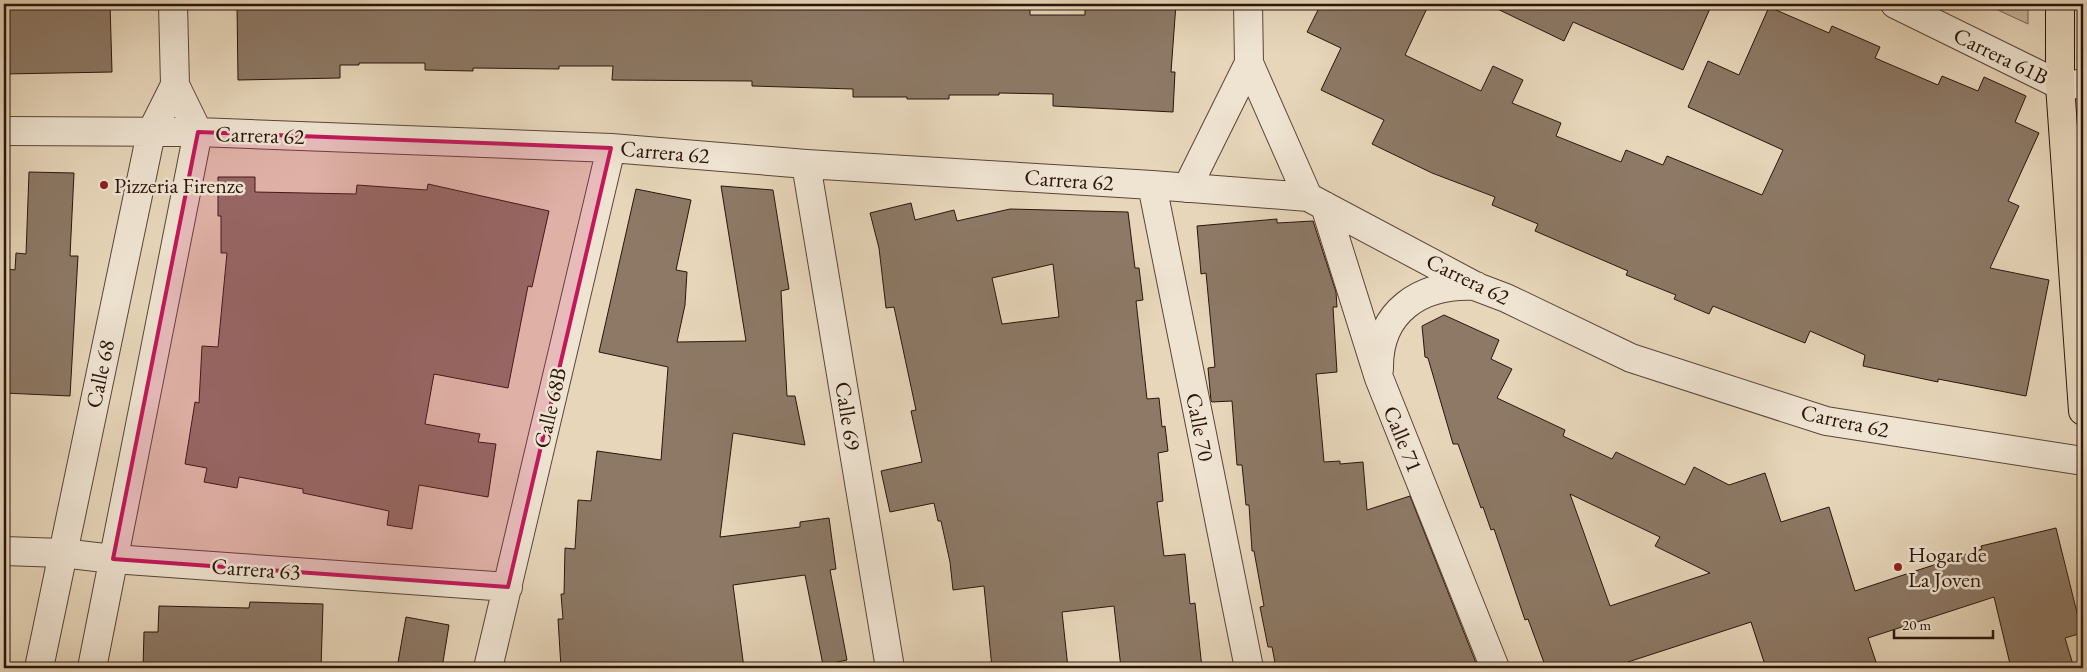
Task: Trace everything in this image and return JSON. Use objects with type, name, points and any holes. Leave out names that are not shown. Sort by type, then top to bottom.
[{"type":"main road","points":[[2060,4],[2072,85],[2083,411]]},
{"type":"street","name":"Calle 68","points":[[173,4],[175,85],[198,132]]},
{"type":"street","points":[[1248,4],[1249,62],[1317,201]]},
{"type":"street","name":"Carrera 61B","points":[[1895,4],[2072,85]]},
{"type":"street","points":[[1187,188],[1249,62]]},
{"type":"street","name":"Calle 68","points":[[40,668],[62,553],[151,133],[175,85]]},
{"type":"street","name":"Carrera 62","points":[[4,131],[198,132],[611,148],[806,164],[1152,185],[1317,201],[1477,286],[1631,358],[1826,422],[2083,461]]},
{"type":"street","points":[[92,668],[198,132]]},
{"type":"street","name":"Calle 68B","points":[[488,668],[611,148]]},
{"type":"street","name":"Calle 69","points":[[806,164],[890,668]]},
{"type":"street","name":"Calle 70","points":[[1152,185],[1249,668]]},
{"type":"street","name":"Calle 71","points":[[1317,201],[1379,378],[1495,668]]},
{"type":"street","points":[[1379,378],[1378,356],[1385,334],[1396,315],[1413,300],[1433,290],[1455,285],[1477,286]]},
{"type":"street","name":"Carrera 63","points":[[4,551],[62,553],[113,559],[508,587]]},
{"type":"highlighted area","points":[[198,132],[611,148],[508,587],[113,559]]},
{"type":"shaded area","points":[[1985,4],[2028,4],[2028,24]]},
{"type":"building","points":[[4,4],[110,4],[112,72],[4,74]]},
{"type":"building","points":[[237,4],[1030,4],[1030,15],[1085,15],[1085,4],[1176,4],[1171,72],[1175,72],[1173,112],[1053,106],[1053,94],[999,93],[999,95],[949,95],[949,99],[907,99],[907,97],[853,97],[853,89],[752,86],[752,81],[612,80],[613,66],[559,66],[559,69],[473,68],[473,71],[425,70],[425,63],[359,63],[359,65],[340,65],[340,78],[238,80]]},
{"type":"building","points":[[1321,4],[1429,4],[1405,55],[1481,91],[1493,66],[1523,80],[1512,103],[1561,123],[1556,136],[1621,162],[1626,150],[1663,165],[1667,156],[1762,195],[1783,150],[1688,107],[1708,61],[1739,75],[1769,7],[1829,33],[1832,26],[1880,47],[1875,58],[1938,85],[1942,76],[1978,91],[1984,77],[2026,96],[2015,122],[2039,133],[2008,201],[2019,206],[1990,268],[2049,280],[2026,396],[1938,379],[1938,382],[1863,366],[1865,355],[1810,331],[1805,343],[1713,306],[1709,314],[1674,299],[1676,295],[1626,275],[1628,271],[1535,231],[1538,224],[1492,205],[1495,197],[1432,173],[1372,144],[1384,120],[1321,90],[1341,48],[1307,32]]},
{"type":"building","points":[[1487,4],[1712,4],[1683,70],[1573,22],[1564,41]]},
{"type":"building","points":[[29,172],[74,173],[70,256],[78,256],[70,396],[4,393],[4,332],[8,269],[15,270],[16,253],[26,254]]},
{"type":"building","points":[[218,177],[255,177],[255,192],[356,194],[357,185],[427,190],[428,184],[549,211],[532,287],[528,286],[508,388],[434,374],[425,424],[480,434],[478,442],[496,444],[488,497],[419,485],[412,529],[387,525],[389,511],[303,493],[303,489],[239,477],[237,488],[204,482],[207,468],[185,464],[195,402],[199,403],[202,346],[218,347],[227,253],[221,253],[221,216],[218,216]]},
{"type":"building","points":[[721,186],[773,190],[789,289],[781,291],[787,396],[795,396],[805,445],[733,433],[720,537],[800,527],[800,522],[829,518],[836,569],[830,570],[847,660],[823,665],[805,575],[733,585],[744,668],[561,668],[558,619],[563,619],[561,594],[564,594],[565,548],[575,549],[578,500],[591,501],[597,451],[661,460],[668,367],[599,352],[636,189],[691,200],[676,270],[687,272],[685,305],[677,342],[746,341]]},
{"type":"building","points":[[911,203],[915,220],[954,210],[957,221],[1010,209],[1128,212],[1135,268],[1139,268],[1143,300],[1136,301],[1147,399],[1159,398],[1162,427],[1165,426],[1168,451],[1158,453],[1163,501],[1157,502],[1164,556],[1185,554],[1190,604],[1195,603],[1202,668],[1121,668],[1114,606],[1062,612],[1068,668],[992,668],[984,586],[953,590],[950,562],[941,521],[938,521],[934,503],[890,512],[881,471],[922,462],[911,411],[916,410],[894,307],[886,308],[879,248],[870,213]],"holes":[[[1053,264],[1059,317],[1002,324],[992,278]]]},
{"type":"building","points":[[1277,219],[1277,223],[1313,221],[1336,292],[1337,307],[1333,307],[1337,372],[1316,374],[1324,462],[1340,461],[1340,464],[1363,462],[1367,510],[1410,496],[1478,668],[1276,668],[1272,647],[1268,647],[1260,607],[1264,606],[1254,551],[1252,551],[1249,505],[1246,505],[1242,465],[1237,465],[1232,401],[1211,401],[1208,368],[1215,367],[1206,273],[1201,274],[1197,226]]},
{"type":"building","points":[[1444,315],[1499,340],[1491,359],[1512,369],[1497,398],[1565,430],[1563,436],[1612,459],[1616,452],[1685,485],[1694,467],[1729,485],[1765,473],[1781,522],[1829,507],[1855,591],[1982,549],[1981,546],[2056,528],[2082,633],[2065,638],[2074,668],[2011,668],[1994,597],[1868,638],[1878,668],[1766,668],[1751,622],[1628,662],[1630,668],[1546,668],[1528,619],[1525,620],[1494,529],[1491,530],[1483,507],[1481,508],[1458,444],[1453,444],[1428,358],[1425,357],[1422,326]],"holes":[[[1570,494],[1660,537],[1655,546],[1710,573],[1610,606]]]},
{"type":"building","points":[[250,602],[323,604],[321,668],[143,668],[144,632],[158,632],[159,606],[249,608]]},
{"type":"building","points":[[406,617],[449,625],[442,668],[397,668]]},
{"type":"place","name":"Pizzeria Firenze","points":[[104,185]]},
{"type":"place","name":"Hogar de La Joven","points":[[1898,567]]}]
